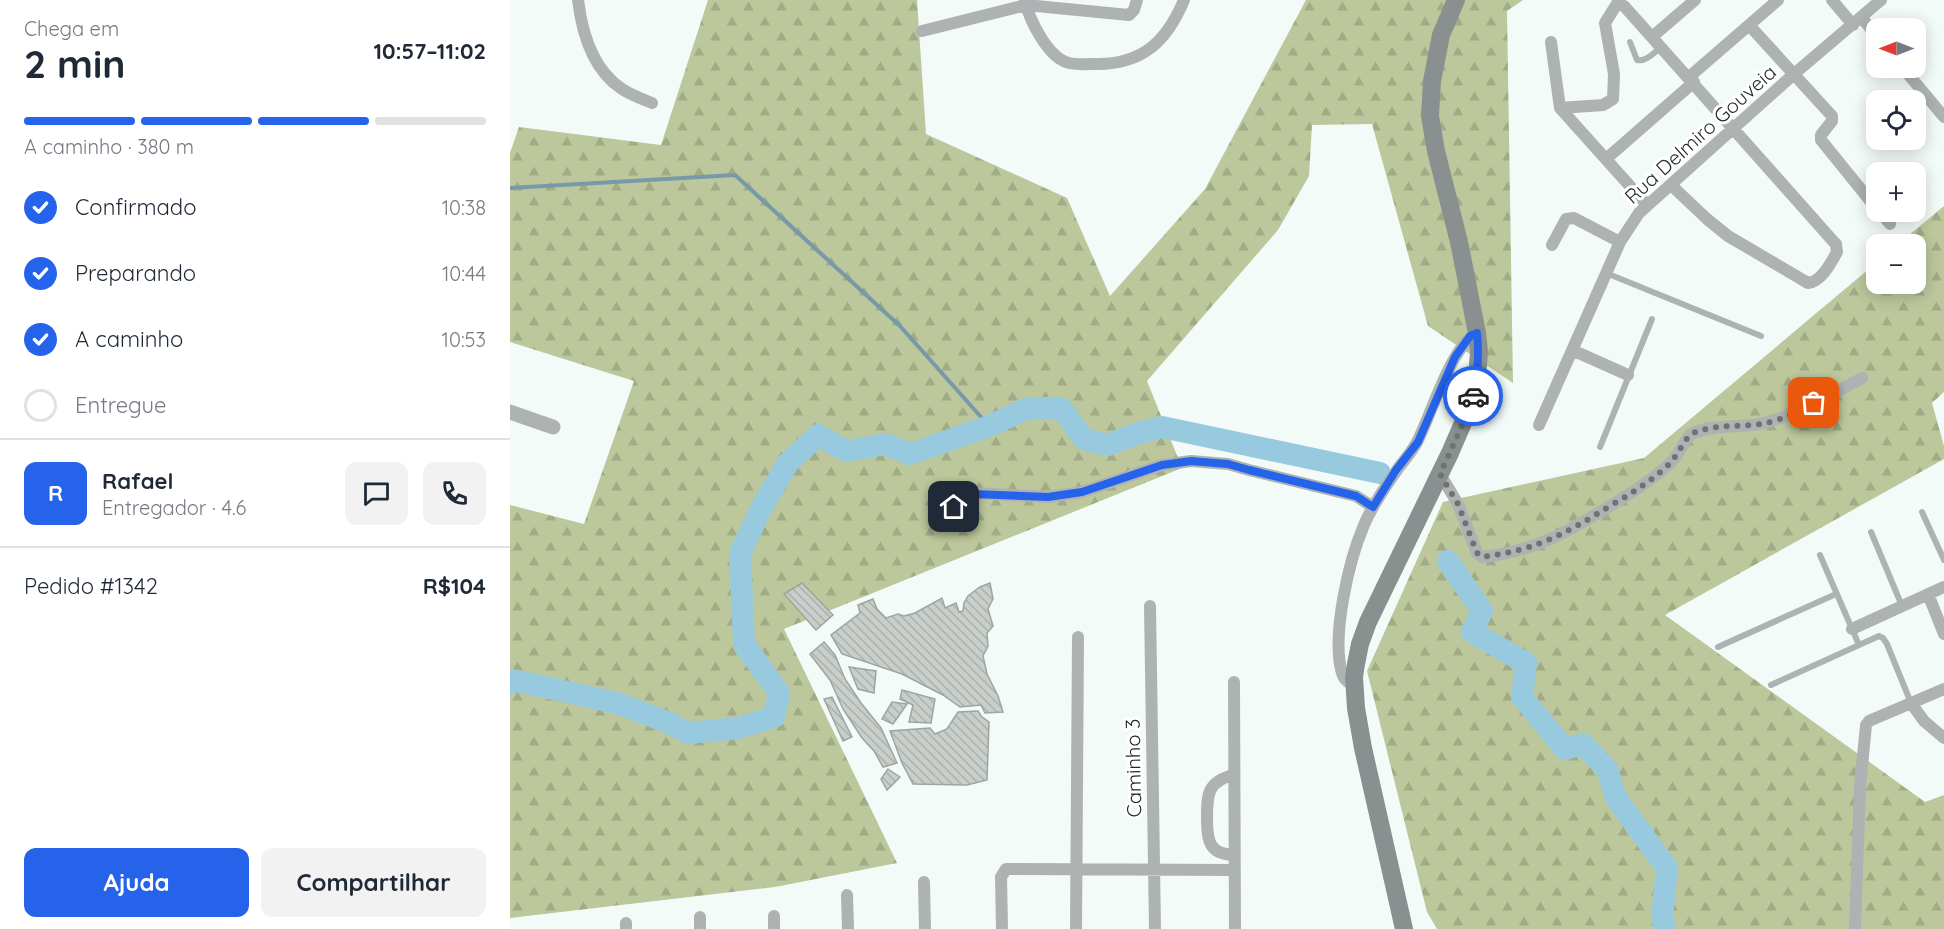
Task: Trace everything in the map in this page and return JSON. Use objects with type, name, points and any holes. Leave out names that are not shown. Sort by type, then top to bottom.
[{"type":"main road","points":[[1404,920],[1363,748],[1354,686],[1358,654],[1368,622],[1461,428],[1472,400],[1478,369],[1477,333],[1460,242],[1436,151],[1430,116],[1432,81],[1441,35],[1456,0]]},
{"type":"street","points":[[578,0],[584,33],[604,74],[623,90],[652,103]]},
{"type":"street","points":[[922,31],[1025,3],[1129,15],[1134,10],[1137,0]]},
{"type":"street","points":[[1025,3],[1038,33],[1059,58],[1070,63],[1102,64],[1123,62],[1144,53],[1153,46],[1173,22],[1184,0]]},
{"type":"street","points":[[1652,37],[1695,0]]},
{"type":"street","points":[[1606,159],[1778,0]]},
{"type":"street","points":[[1832,0],[1866,28]]},
{"type":"street","name":"Rua Delmiro Gouveia","points":[[1539,425],[1620,242],[1639,213],[1794,74],[1881,0]]},
{"type":"street","points":[[1560,108],[1603,105],[1613,99],[1614,74],[1605,23],[1615,5],[1618,2],[1622,4],[1833,241],[1837,248],[1835,256],[1815,282],[1808,284],[1728,236],[1671,185]]},
{"type":"street","points":[[1749,25],[1832,116],[1832,122],[1821,135],[1821,140],[1866,196]]},
{"type":"street","points":[[1551,42],[1560,108],[1647,205]]},
{"type":"street","points":[[1911,78],[1944,117]]},
{"type":"street","points":[[1552,245],[1566,219],[1569,218],[1574,218],[1620,242]]},
{"type":"street","points":[[1354,686],[1342,674],[1339,648],[1341,614],[1349,567],[1364,524],[1396,470],[1418,442],[1455,357],[1470,336],[1477,333]]},
{"type":"street","points":[[1572,350],[1628,375]]},
{"type":"street","points":[[1440,474],[1458,504],[1477,553],[1482,557],[1507,554],[1539,545],[1564,533],[1645,485],[1673,461],[1691,434],[1720,426],[1762,424],[1798,412],[1862,378]]},
{"type":"street","points":[[510,412],[553,427]]},
{"type":"street","points":[[954,507],[974,494],[1048,497],[1082,492],[1162,465],[1202,461],[1228,464],[1356,496],[1373,507]]},
{"type":"street","points":[[1852,629],[1944,586]]},
{"type":"street","points":[[1928,594],[1944,634]]},
{"type":"street","name":"Caminho 3","points":[[1150,606],[1155,929]]},
{"type":"street","points":[[1076,929],[1078,637]]},
{"type":"street","points":[[1234,682],[1235,929]]},
{"type":"street","points":[[1855,929],[1860,786],[1866,725],[1869,721],[1944,689]]},
{"type":"street","points":[[1911,703],[1924,721],[1944,738]]},
{"type":"street","points":[[1234,775],[1221,779],[1211,788],[1207,801],[1207,834],[1213,848],[1224,855],[1234,855]]},
{"type":"street","points":[[1002,929],[1003,872],[1006,869],[1234,870]]},
{"type":"street","points":[[924,882],[925,929]]},
{"type":"street","points":[[847,896],[848,929]]},
{"type":"lane","points":[[1630,42],[1637,60],[1640,61],[1661,47]]},
{"type":"lane","points":[[1606,272],[1761,336]]},
{"type":"lane","points":[[1600,447],[1652,319]]},
{"type":"lane","points":[[1922,512],[1944,560]]},
{"type":"lane","points":[[1871,532],[1902,606]]},
{"type":"lane","points":[[1820,555],[1859,645]]},
{"type":"lane","points":[[1718,647],[1836,594]]},
{"type":"lane","points":[[1771,686],[1879,636],[1884,638],[1911,703]]},
{"type":"green space","points":[[708,0],[917,0],[926,134],[1067,198],[1110,296],[1205,189],[1306,0],[1523,0],[1507,11],[1513,383],[1428,326],[1372,124],[1312,125],[1309,176],[1278,230],[1147,381],[1182,468],[784,629],[897,863],[775,887],[510,918],[510,505],[584,524],[634,381],[510,342],[510,153],[519,127],[661,145]]},
{"type":"green space","points":[[1944,206],[1944,392],[1932,403],[1944,446],[1944,459],[1665,615],[1925,802],[1944,795],[1944,929],[1437,929],[1427,912],[1367,671],[1443,502],[1644,458],[1866,271],[1866,294],[1926,294],[1926,234],[1910,234]]},
{"type":"building","points":[[802,583],[833,615],[816,630],[784,594]]},
{"type":"building","points":[[990,583],[993,599],[988,609],[993,626],[987,633],[988,646],[983,656],[987,674],[1003,712],[985,713],[981,705],[960,707],[943,695],[902,674],[842,654],[831,635],[860,613],[858,605],[873,599],[877,609],[886,618],[898,614],[904,616],[915,613],[942,598],[945,608],[956,603],[959,612],[963,611],[968,596]]},
{"type":"building","points":[[824,642],[835,655],[845,679],[881,728],[897,763],[883,767],[843,709],[830,680],[810,654]]},
{"type":"building","points":[[849,667],[876,671],[874,693],[858,689]]},
{"type":"building","points":[[902,690],[935,699],[931,723],[909,722],[913,705],[900,699]]},
{"type":"building","points":[[832,697],[852,737],[843,741],[824,699]]},
{"type":"building","points":[[892,702],[907,704],[893,724],[882,719]]},
{"type":"building","points":[[978,711],[989,722],[987,780],[967,785],[913,784],[890,731],[930,728],[935,734],[947,729],[958,712]]},
{"type":"building","points":[[888,769],[900,777],[887,790],[881,779]]},
{"type":"waterway","points":[[510,188],[735,175],[900,326],[989,426]]},
{"type":"waterway","points":[[510,683],[513,680],[617,703],[689,733],[738,728],[774,717],[779,693],[744,644],[740,553],[764,503],[788,463],[818,435],[846,451],[886,444],[910,454],[989,426],[1028,408],[1061,408],[1084,439],[1108,445],[1135,434],[1162,427],[1380,473]]},
{"type":"waterway","points":[[1448,561],[1482,611],[1472,632],[1526,663],[1522,697],[1565,749],[1583,744],[1607,769],[1616,798],[1667,868],[1662,916],[1665,929]]},
{"type":"way so far","points":[[1473,396],[1440,474],[1458,504],[1477,553],[1482,557],[1507,554],[1545,543],[1586,521],[1645,485],[1664,470],[1673,461],[1687,438],[1695,432],[1720,426],[1762,424],[1798,412],[1814,403]]},
{"type":"route","points":[[954,507],[974,494],[1048,497],[1082,492],[1162,465],[1202,461],[1228,464],[1356,496],[1373,507],[1396,470],[1418,442],[1455,357],[1470,336],[1477,333],[1479,352],[1473,396]]}]
